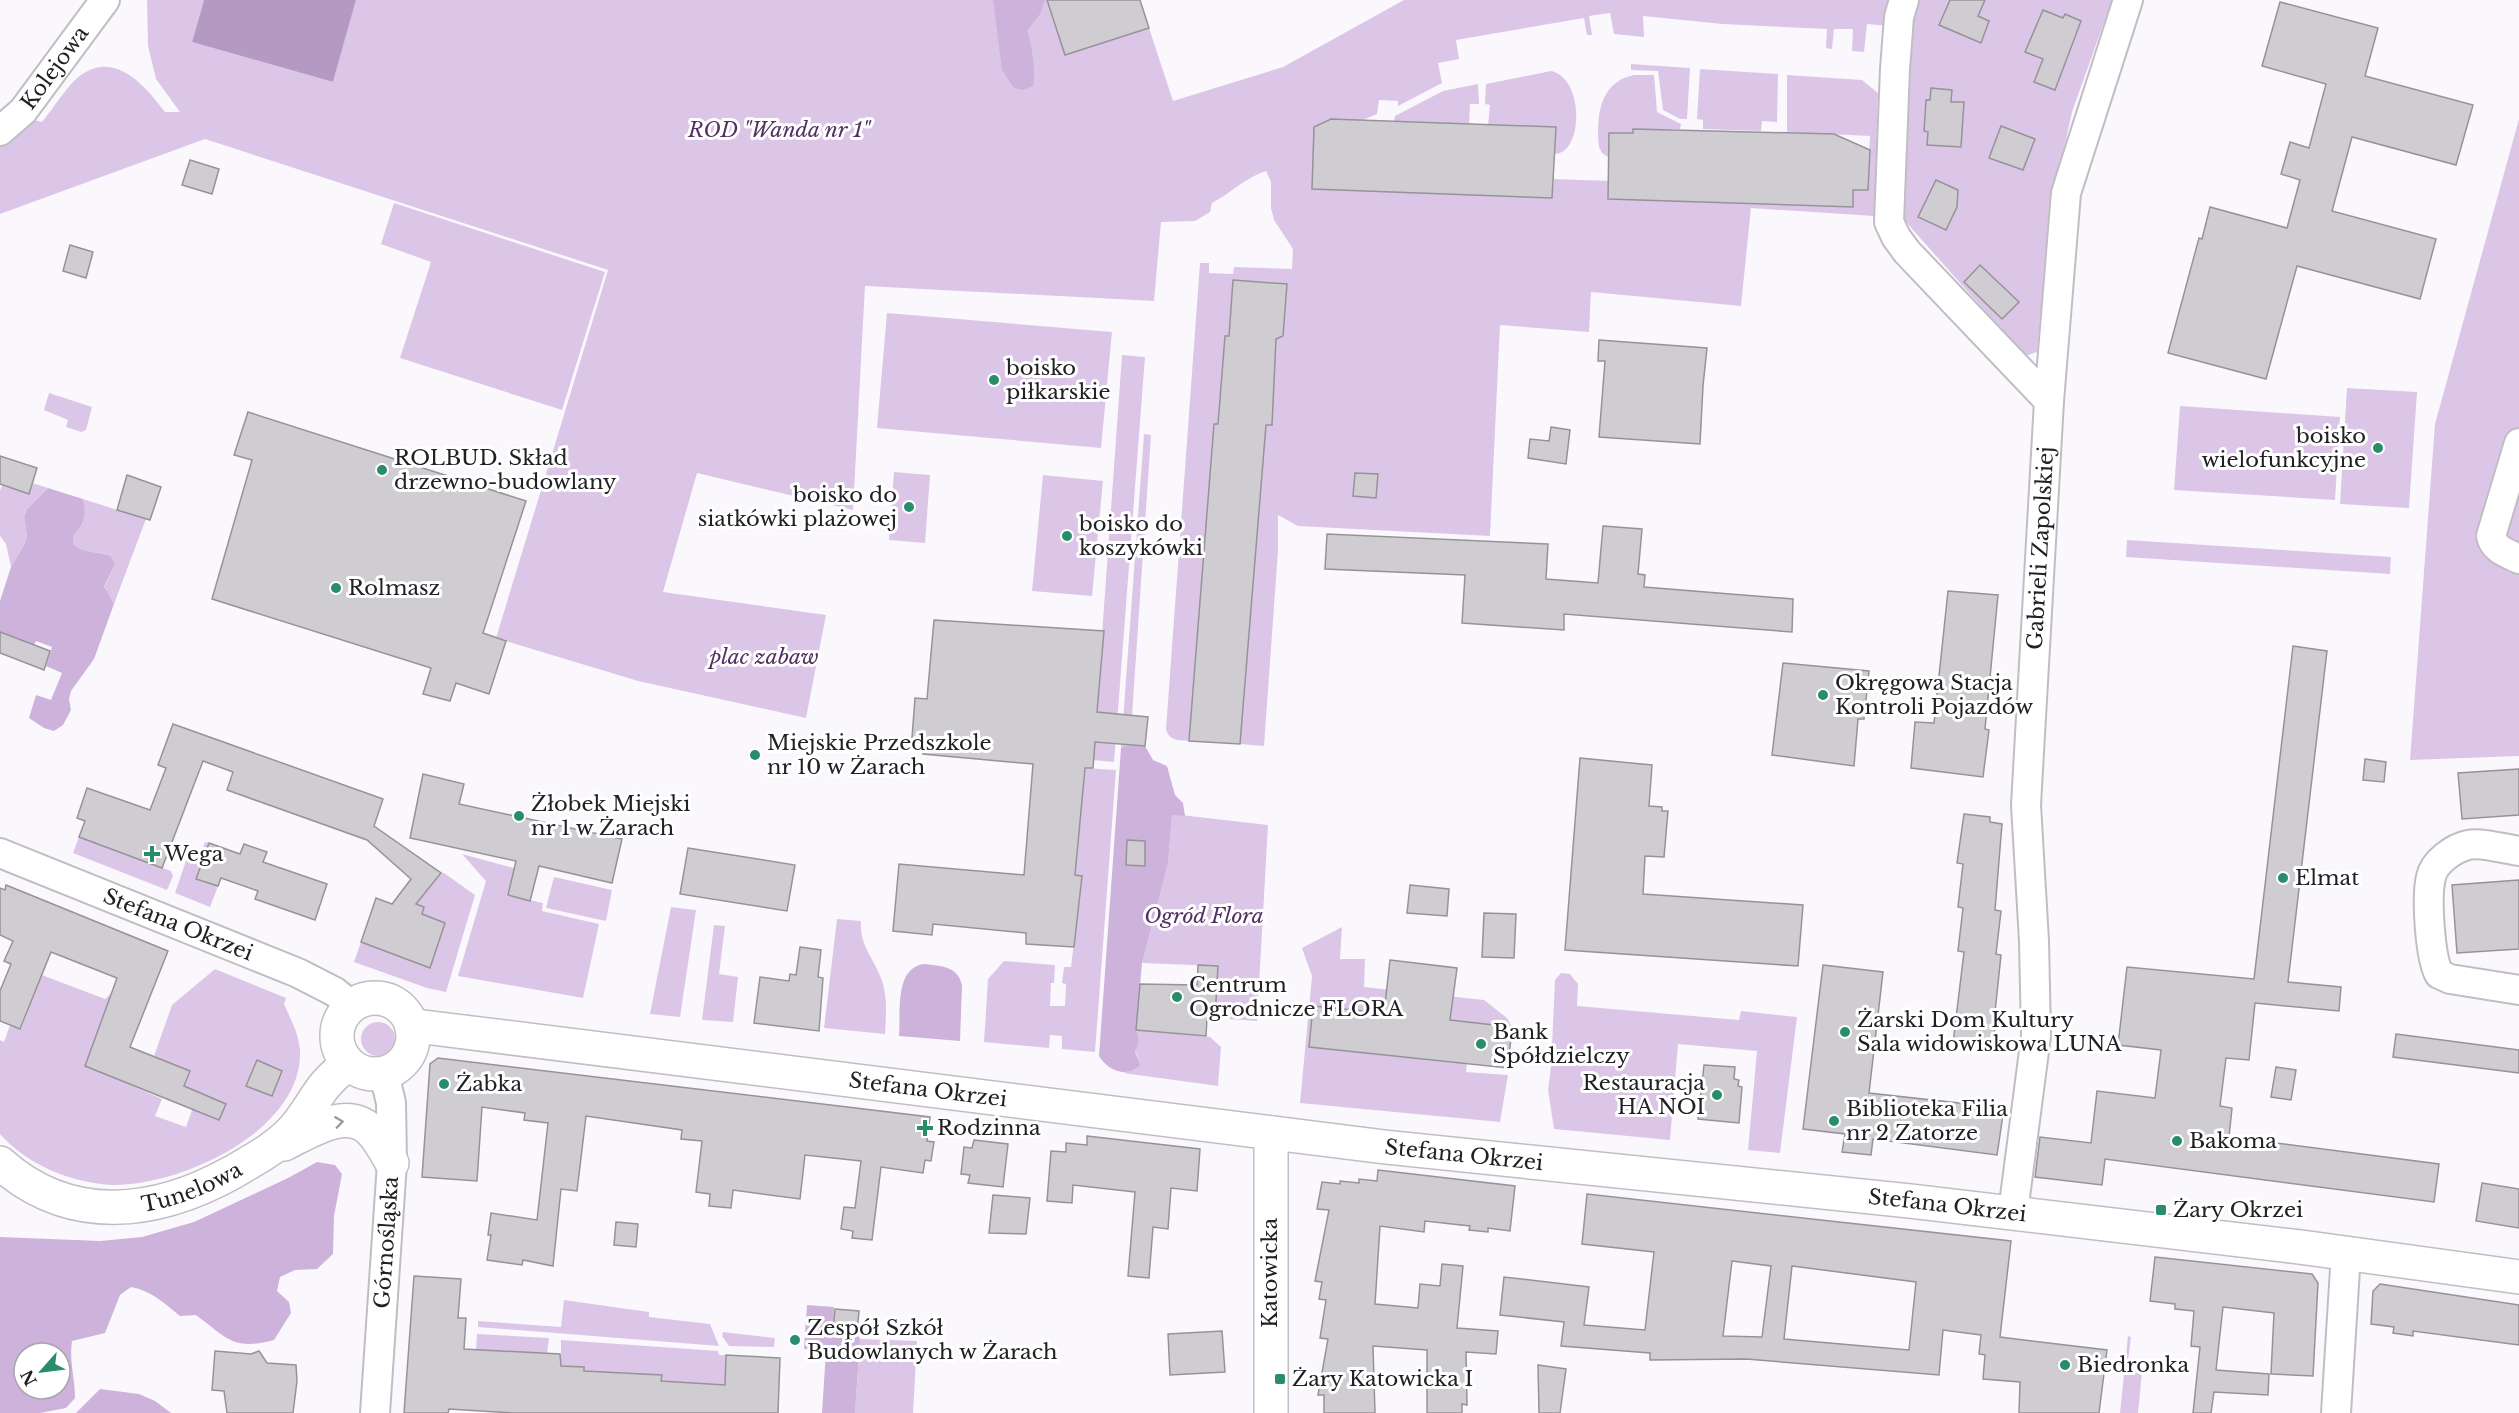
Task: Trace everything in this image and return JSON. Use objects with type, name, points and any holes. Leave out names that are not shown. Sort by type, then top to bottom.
[{"type":"street","name":"Kolejowa","points":[[0,131],[23,111],[105,0]]},
{"type":"street","points":[[1904,0],[1899,17],[1894,81],[1889,222],[1891,230],[1908,252],[2049,401]]},
{"type":"street","name":"Gabrieli Zapolskiej","points":[[2013,1212],[2036,1036],[2034,941],[2026,805],[2049,401],[2066,193],[2128,0]]},
{"type":"street","points":[[2519,443],[2491,536],[2492,543],[2498,549],[2519,559]]},
{"type":"street","points":[[2519,851],[2470,844],[2456,849],[2444,858],[2431,876],[2429,916],[2434,962],[2439,974],[2461,981],[2519,990]]},
{"type":"street","name":"Stefana Okrzei","points":[[0,853],[298,973],[335,992],[351,1005]]},
{"type":"street","points":[[369,998],[388,1000],[400,1007],[408,1017],[412,1029],[410,1051],[395,1068],[384,1073],[371,1074],[359,1070],[348,1063],[340,1053],[337,1040],[342,1015],[351,1005],[369,998]]},
{"type":"street","name":"Stefana Okrzei","points":[[412,1029],[424,1027],[1271,1133],[2013,1212],[2519,1277]]},
{"type":"street","name":"Tunelowa","points":[[0,1163],[23,1181],[76,1204],[110,1208],[141,1207],[168,1200],[199,1189],[267,1153],[299,1123],[324,1086],[348,1063]]},
{"type":"street","name":"Górnośląska","points":[[375,1413],[392,1163],[391,1103],[384,1073]]},
{"type":"street","points":[[267,1153],[328,1124],[347,1120],[368,1128],[392,1163]]},
{"type":"street","name":"Katowicka","points":[[1271,1133],[1271,1413]]},
{"type":"street","points":[[2336,1413],[2346,1253]]},
{"type":"green space","points":[[147,0],[204,0],[192,42],[333,82],[356,0],[1047,0],[1065,55],[1149,28],[1173,101],[1283,67],[1404,0],[1897,0],[1889,26],[1867,24],[1864,52],[1852,51],[1853,29],[1834,29],[1832,49],[1826,48],[1827,29],[1722,24],[1643,16],[1644,37],[1614,34],[1610,13],[1589,16],[1592,35],[1587,35],[1584,18],[1456,40],[1459,59],[1438,63],[1442,83],[1398,106],[1398,101],[1379,100],[1377,114],[1363,120],[1331,119],[1314,127],[1313,189],[1552,198],[1554,179],[1867,190],[1870,136],[1787,132],[1787,75],[1862,80],[1878,93],[1874,216],[1751,208],[1741,306],[1591,292],[1589,332],[1500,325],[1490,536],[1298,526],[1278,515],[1278,551],[1264,746],[1240,744],[1266,425],[1272,424],[1276,339],[1283,336],[1286,284],[1233,280],[1229,336],[1225,336],[1218,424],[1214,424],[1189,741],[1172,738],[1166,729],[1200,263],[1209,263],[1209,273],[1233,274],[1234,267],[1292,269],[1293,249],[1274,220],[1271,208],[1271,182],[1266,171],[1252,177],[1212,203],[1210,212],[1195,221],[1161,222],[1154,301],[865,286],[853,510],[697,473],[663,592],[826,615],[806,718],[638,681],[496,638],[608,270],[205,139],[0,214],[0,140],[26,118],[42,122],[66,90],[81,75],[94,68],[118,69],[149,92],[165,112],[180,112],[156,79],[148,46]]},
{"type":"green space","points":[[1917,0],[2112,0],[2072,112],[2049,217],[2037,352],[2025,356],[1897,212],[1911,13]]},
{"type":"green space","points":[[1631,64],[1690,68],[1687,119],[1680,119],[1663,110],[1658,71],[1631,70]]},
{"type":"green space","points":[[1700,69],[1778,74],[1777,122],[1762,121],[1761,131],[1703,129],[1703,120],[1697,119]]},
{"type":"green space","points":[[1551,71],[1562,77],[1570,87],[1575,100],[1576,115],[1571,142],[1564,151],[1555,154],[1556,127],[1488,125],[1490,105],[1485,104],[1486,84]]},
{"type":"green space","points":[[1634,75],[1654,75],[1657,112],[1681,124],[1680,129],[1633,129],[1633,133],[1609,133],[1608,157],[1599,147],[1598,124],[1602,102],[1613,85]]},
{"type":"green space","points":[[1478,84],[1479,104],[1470,104],[1469,124],[1394,121],[1395,116],[1443,91]]},
{"type":"green space","points":[[2519,119],[2519,756],[2410,760],[2435,424]]},
{"type":"green space","points":[[394,203],[605,272],[562,410],[400,358],[431,262],[381,244]]},
{"type":"green space","name":"boisko piłkarskie","points":[[887,313],[1112,332],[1101,448],[877,428]]},
{"type":"green space","points":[[1122,355],[1145,357],[1114,762],[1093,760]]},
{"type":"green space","name":"boisko wielofunkcyjne","points":[[2347,388],[2417,392],[2409,508],[2340,504]]},
{"type":"green space","points":[[49,393],[92,407],[86,430],[81,432],[66,427],[68,420],[44,410]]},
{"type":"green space","points":[[2180,406],[2340,417],[2335,500],[2174,490]]},
{"type":"green space","points":[[1144,434],[1151,435],[1132,716],[1129,745],[1121,748]]},
{"type":"green space","name":"boisko do siatkówki plażowej","points":[[894,472],[930,475],[925,543],[889,540]]},
{"type":"green space","name":"boisko do koszykówki","points":[[1043,475],[1103,481],[1092,596],[1032,591]]},
{"type":"green space","points":[[32,483],[48,488],[27,509],[24,517],[27,536],[11,567],[6,544],[0,536],[0,491],[2,485],[28,494]]},
{"type":"green space","points":[[83,499],[146,519],[114,604],[104,588],[115,564],[111,556],[86,551],[73,544],[73,536],[84,519]]},
{"type":"green space","points":[[2127,540],[2391,557],[2390,574],[2126,557]]},
{"type":"green space","points":[[1085,768],[1116,770],[1095,1052],[1062,1049],[1062,1036],[1050,1035],[1049,1048],[984,1042],[988,979],[1004,961],[1055,965],[1050,1006],[1065,1006],[1066,984],[1062,983],[1064,967],[1071,967],[1082,877],[1075,875]]},
{"type":"green space","name":"Ogród Flora","points":[[1172,814],[1268,825],[1257,1021],[1215,1018],[1218,966],[1142,963],[1168,864]]},
{"type":"green space","points":[[79,837],[171,871],[173,876],[167,890],[73,853]]},
{"type":"green space","points":[[205,842],[209,843],[196,878],[218,886],[210,907],[175,893],[188,855],[199,859]]},
{"type":"green space","points":[[462,854],[514,868],[508,895],[543,903],[542,911],[599,924],[583,998],[458,976],[486,881]]},
{"type":"green space","points":[[441,873],[475,895],[446,992],[427,988],[354,962],[361,942],[430,968],[445,923],[422,914],[414,903],[422,887],[427,891]]},
{"type":"green space","points":[[554,877],[612,890],[606,921],[546,908]]},
{"type":"green space","points":[[671,907],[696,910],[680,1017],[650,1014]]},
{"type":"green space","points":[[837,919],[861,921],[864,944],[881,978],[885,992],[885,1034],[824,1028]]},
{"type":"green space","points":[[714,925],[725,926],[719,974],[738,977],[733,1022],[702,1020]]},
{"type":"green space","points":[[1342,927],[1340,959],[1365,959],[1364,987],[1484,1000],[1507,1018],[1512,1027],[1407,1015],[1310,1047],[1467,1063],[1466,1072],[1508,1075],[1500,1122],[1300,1103],[1312,976],[1302,948]]},
{"type":"green space","points":[[215,969],[286,998],[284,1004],[298,1039],[300,1051],[296,1080],[281,1106],[260,1129],[233,1148],[202,1164],[171,1176],[140,1183],[113,1185],[82,1181],[51,1170],[23,1155],[0,1134],[0,1040],[4,1042],[10,1025],[21,1029],[42,975],[105,999],[123,982],[85,1065],[162,1099],[155,1116],[186,1127],[198,1093],[184,1086],[190,1071],[154,1056],[172,1005]]},
{"type":"green space","points":[[1561,973],[1570,974],[1578,984],[1577,1006],[1739,1020],[1741,1011],[1797,1017],[1780,1153],[1748,1150],[1757,1051],[1678,1044],[1670,1140],[1554,1129],[1548,1090],[1555,980]]},
{"type":"green space","points":[[378,1022],[390,1027],[395,1039],[390,1051],[378,1056],[366,1051],[361,1039],[366,1027]]},
{"type":"green space","points":[[1136,1030],[1210,1037],[1221,1047],[1218,1086],[1123,1073],[1136,1069],[1138,1058],[1135,1050],[1139,1040]]},
{"type":"green space","points":[[564,1300],[649,1312],[649,1317],[710,1324],[719,1346],[478,1327],[478,1321],[561,1327]]},
{"type":"green space","points":[[723,1332],[775,1338],[774,1347],[729,1346],[722,1336]]},
{"type":"green space","points":[[477,1334],[549,1338],[547,1354],[476,1350]]},
{"type":"green space","points":[[2128,1336],[2131,1337],[2127,1370],[2142,1372],[2138,1413],[2120,1413]]},
{"type":"green space","points":[[860,1339],[917,1341],[913,1413],[855,1413]]},
{"type":"green space","points":[[561,1340],[718,1351],[719,1355],[726,1355],[725,1385],[661,1381],[661,1375],[584,1371],[584,1367],[561,1366]]},
{"type":"shaded area","points":[[204,0],[356,0],[333,82],[192,42]]},
{"type":"shaded area","points":[[993,0],[1045,0],[1040,14],[1027,31],[1033,58],[1034,81],[1033,86],[1023,90],[1014,88],[1002,70]]},
{"type":"shaded area","points":[[48,488],[83,499],[84,519],[73,536],[73,544],[86,551],[111,556],[115,564],[104,587],[114,604],[94,659],[71,691],[69,699],[71,710],[63,725],[54,731],[44,728],[29,718],[36,695],[51,700],[62,673],[46,666],[52,647],[36,641],[34,645],[0,632],[0,601],[11,567],[27,536],[24,517],[27,509]]},
{"type":"shaded area","points":[[1129,745],[1145,746],[1153,760],[1167,766],[1175,795],[1183,803],[1185,816],[1172,815],[1168,864],[1142,963],[1136,1030],[1139,1040],[1135,1051],[1140,1065],[1123,1072],[1112,1069],[1099,1056],[1121,748]]},
{"type":"shaded area","points":[[924,964],[948,968],[960,979],[962,985],[960,1041],[899,1036],[903,982],[914,967]]},
{"type":"shaded area","points":[[317,1162],[335,1165],[342,1174],[334,1216],[333,1254],[317,1269],[295,1270],[280,1277],[277,1291],[289,1302],[291,1313],[274,1340],[249,1344],[239,1343],[223,1336],[196,1315],[180,1316],[152,1295],[131,1287],[120,1295],[105,1333],[72,1341],[12,1341],[12,1401],[72,1401],[72,1366],[75,1398],[66,1408],[40,1413],[0,1413],[0,1237],[100,1241],[142,1237],[194,1222]]},
{"type":"shaded area","points":[[807,1305],[834,1307],[833,1331],[857,1333],[860,1339],[855,1413],[822,1413],[826,1351],[804,1349]]},
{"type":"shaded area","points":[[100,1389],[139,1394],[155,1401],[171,1413],[76,1413]]},
{"type":"building","points":[[1047,0],[1140,0],[1149,28],[1065,55]]},
{"type":"building","points":[[1950,0],[1985,0],[1978,16],[1989,21],[1981,43],[1939,25]]},
{"type":"building","points":[[2280,2],[2378,28],[2365,76],[2473,105],[2456,165],[2352,137],[2332,211],[2436,239],[2420,299],[2297,266],[2266,379],[2168,353],[2199,238],[2202,239],[2210,207],[2287,228],[2300,180],[2281,174],[2290,142],[2309,148],[2326,84],[2262,66]]},
{"type":"building","points":[[2043,10],[2063,18],[2065,14],[2081,21],[2055,90],[2034,82],[2043,59],[2025,52]]},
{"type":"building","points":[[1931,88],[1952,90],[1951,102],[1964,102],[1961,147],[1927,145],[1928,132],[1924,131],[1926,100],[1930,100]]},
{"type":"building","points":[[1331,119],[1556,127],[1552,198],[1312,189],[1314,127]]},
{"type":"building","points":[[2001,126],[2035,139],[2023,170],[1989,158]]},
{"type":"building","points":[[1633,129],[1834,134],[1870,150],[1868,190],[1853,190],[1853,207],[1608,199],[1609,133],[1633,133]]},
{"type":"building","points":[[190,160],[219,169],[212,194],[182,185]]},
{"type":"building","points":[[1936,180],[1958,190],[1957,207],[1946,230],[1918,217]]},
{"type":"building","points":[[70,245],[93,252],[86,278],[63,271]]},
{"type":"building","points":[[1980,265],[2019,302],[2002,319],[1964,282]]},
{"type":"building","points":[[1233,280],[1287,284],[1283,336],[1276,339],[1272,425],[1266,425],[1240,744],[1189,741],[1214,424],[1218,424],[1225,336],[1229,336]]},
{"type":"building","points":[[1599,340],[1707,348],[1700,444],[1599,437],[1605,361],[1598,361]]},
{"type":"building","points":[[248,412],[526,501],[483,633],[506,641],[489,694],[456,683],[450,701],[423,694],[431,668],[212,599],[252,460],[234,455]]},
{"type":"building","points":[[1551,427],[1570,430],[1566,464],[1528,458],[1530,439],[1549,441]]},
{"type":"building","points":[[0,456],[37,468],[29,494],[0,484]]},
{"type":"building","points":[[1355,473],[1378,474],[1376,498],[1353,496]]},
{"type":"building","points":[[127,475],[161,487],[150,520],[117,510]]},
{"type":"building","points":[[1603,526],[1642,529],[1638,574],[1645,575],[1644,587],[1793,599],[1792,632],[1564,614],[1564,630],[1462,623],[1465,575],[1325,569],[1327,534],[1548,544],[1546,579],[1598,583]]},
{"type":"building","points":[[1948,591],[1998,595],[1985,729],[1989,730],[1983,777],[1911,768],[1915,722],[1934,723]]},
{"type":"building","points":[[934,620],[1104,631],[1097,712],[1148,717],[1145,746],[1095,742],[1093,768],[1085,768],[1075,875],[1082,876],[1074,947],[1026,944],[1026,933],[933,924],[932,935],[893,931],[899,864],[1024,875],[1033,764],[923,754],[924,739],[912,738],[915,698],[927,699]]},
{"type":"building","points":[[0,632],[50,651],[44,670],[0,653]]},
{"type":"building","points":[[2293,646],[2327,651],[2288,982],[2341,987],[2339,1011],[2255,1003],[2249,1060],[2226,1058],[2220,1106],[2232,1108],[2229,1137],[2439,1164],[2434,1202],[2105,1159],[2102,1185],[2035,1177],[2040,1137],[2091,1143],[2097,1091],[2155,1098],[2161,1050],[2118,1045],[2127,967],[2254,979]]},
{"type":"building","name":"Okręgowa Stacja Kontroli Pojazdów","points":[[1783,663],[1869,671],[1864,719],[1858,719],[1854,766],[1772,755]]},
{"type":"building","points":[[173,724],[383,799],[374,826],[441,873],[416,904],[424,907],[422,914],[445,923],[430,968],[361,942],[376,898],[392,904],[411,879],[367,840],[227,790],[233,772],[203,761],[162,868],[79,837],[85,821],[77,818],[87,788],[150,810],[166,768],[158,765]]},
{"type":"building","points":[[1580,758],[1652,765],[1649,806],[1662,807],[1662,811],[1668,811],[1664,857],[1645,856],[1643,894],[1803,905],[1798,966],[1565,950]]},
{"type":"building","points":[[2365,759],[2386,762],[2384,782],[2363,780]]},
{"type":"building","points":[[2519,769],[2519,815],[2462,819],[2458,773]]},
{"type":"building","points":[[423,774],[464,784],[459,804],[622,839],[612,883],[539,866],[530,901],[508,895],[516,861],[410,838]]},
{"type":"building","points":[[1964,814],[1990,817],[1990,822],[2002,824],[1995,910],[2001,911],[1996,954],[2001,955],[1995,1012],[1997,1012],[1993,1043],[1981,1042],[1980,1047],[1953,1043],[1964,952],[1958,951],[1963,908],[1958,907],[1963,864],[1957,863]]},
{"type":"building","points":[[1127,840],[1145,841],[1145,866],[1126,865]]},
{"type":"building","points":[[209,843],[240,854],[244,844],[267,852],[263,862],[327,884],[315,920],[255,899],[258,891],[221,878],[218,886],[196,879]]},
{"type":"building","points":[[688,848],[795,865],[787,911],[680,894]]},
{"type":"building","points":[[2519,880],[2519,949],[2457,953],[2452,885]]},
{"type":"building","points":[[6,885],[168,951],[130,1047],[190,1071],[184,1086],[226,1104],[219,1120],[85,1066],[117,978],[51,952],[20,1029],[0,1021],[0,991],[11,964],[4,961],[13,941],[0,935],[0,888],[5,890]]},
{"type":"building","points":[[1410,885],[1449,889],[1447,916],[1407,913]]},
{"type":"building","points":[[1484,913],[1516,914],[1514,958],[1482,957]]},
{"type":"building","points":[[800,947],[821,950],[818,977],[823,978],[819,1031],[754,1023],[760,977],[789,981],[790,974],[796,975]]},
{"type":"building","points":[[1390,960],[1457,968],[1450,1020],[1512,1027],[1508,1068],[1309,1047],[1313,1006],[1384,1013]]},
{"type":"building","points":[[1198,965],[1218,966],[1215,1018],[1207,1018],[1206,1036],[1136,1030],[1140,984],[1197,985]]},
{"type":"building","name":"Żarski Dom Kultury Sala widowiskowa LUNA","points":[[1823,965],[1883,972],[1869,1093],[2004,1108],[1997,1155],[1873,1139],[1871,1155],[1842,1152],[1845,1134],[1803,1129]]},
{"type":"building","points":[[2396,1034],[2519,1050],[2519,1073],[2393,1057]]},
{"type":"building","points":[[438,1058],[930,1117],[927,1141],[934,1142],[931,1161],[925,1160],[923,1173],[881,1167],[872,1240],[852,1238],[853,1231],[841,1229],[844,1207],[855,1208],[861,1161],[805,1155],[800,1199],[733,1190],[731,1208],[709,1206],[710,1194],[696,1192],[702,1141],[681,1139],[682,1130],[586,1116],[577,1191],[561,1189],[553,1266],[523,1260],[522,1265],[487,1260],[491,1235],[488,1235],[491,1213],[537,1220],[548,1123],[524,1120],[525,1113],[482,1107],[477,1181],[422,1177],[430,1064]]},
{"type":"building","points":[[257,1060],[282,1071],[272,1096],[246,1086]]},
{"type":"building","points":[[1704,1065],[1735,1067],[1734,1079],[1739,1080],[1738,1086],[1742,1087],[1739,1123],[1698,1119]]},
{"type":"building","points":[[2276,1067],[2296,1070],[2291,1100],[2271,1097]]},
{"type":"building","points":[[1087,1136],[1200,1149],[1197,1191],[1171,1188],[1168,1229],[1153,1227],[1149,1278],[1128,1276],[1135,1192],[1073,1185],[1072,1203],[1047,1201],[1051,1151],[1066,1152],[1066,1143],[1087,1145]]},
{"type":"building","points":[[974,1140],[1008,1144],[1003,1187],[968,1183],[970,1175],[961,1174],[964,1147],[972,1148]]},
{"type":"building","points":[[1378,1170],[1515,1186],[1510,1231],[1488,1228],[1488,1232],[1469,1230],[1470,1226],[1425,1221],[1424,1232],[1380,1226],[1375,1304],[1418,1308],[1420,1284],[1440,1286],[1442,1264],[1463,1266],[1457,1328],[1498,1331],[1496,1354],[1466,1352],[1467,1405],[1462,1404],[1462,1413],[1427,1413],[1427,1350],[1373,1346],[1375,1413],[1324,1413],[1324,1395],[1318,1395],[1328,1339],[1320,1338],[1326,1300],[1319,1299],[1322,1282],[1315,1281],[1329,1210],[1317,1209],[1322,1182],[1359,1183],[1359,1179],[1377,1181]]},
{"type":"building","points":[[2482,1183],[2519,1189],[2519,1228],[2476,1221]]},
{"type":"building","points":[[1587,1194],[2011,1241],[2000,1337],[2107,1350],[2099,1413],[2019,1413],[2020,1382],[1983,1379],[1985,1355],[1979,1354],[1981,1335],[1943,1330],[1939,1375],[1746,1359],[1650,1360],[1650,1353],[1561,1346],[1564,1322],[1500,1315],[1504,1277],[1589,1287],[1584,1325],[1645,1330],[1654,1252],[1582,1244]],"holes":[[[1732,1261],[1771,1266],[1762,1337],[1723,1336]],[[1792,1266],[1916,1282],[1909,1350],[1784,1339]]]},
{"type":"building","points":[[993,1195],[1030,1198],[1026,1234],[989,1233]]},
{"type":"building","points":[[616,1222],[638,1224],[636,1247],[614,1245]]},
{"type":"building","points":[[2155,1257],[2312,1274],[2318,1283],[2313,1376],[2271,1374],[2274,1313],[2223,1307],[2216,1370],[2269,1374],[2268,1395],[2214,1392],[2211,1413],[2193,1413],[2200,1347],[2191,1346],[2194,1311],[2175,1309],[2175,1304],[2150,1301]]},
{"type":"building","points":[[414,1276],[461,1279],[458,1318],[466,1318],[464,1349],[560,1354],[561,1366],[584,1367],[584,1371],[662,1375],[661,1381],[725,1385],[726,1355],[780,1358],[778,1413],[513,1413],[449,1409],[448,1413],[404,1413]]},
{"type":"building","points":[[2380,1284],[2519,1305],[2519,1345],[2413,1331],[2413,1336],[2393,1333],[2394,1327],[2371,1324],[2373,1291]]},
{"type":"building","points":[[835,1309],[859,1311],[857,1333],[833,1331]]},
{"type":"building","points":[[1222,1331],[1225,1372],[1170,1375],[1168,1334]]},
{"type":"building","points":[[215,1351],[251,1354],[259,1351],[267,1363],[296,1365],[297,1381],[293,1413],[227,1413],[224,1391],[212,1390]]},
{"type":"building","points":[[1538,1365],[1566,1369],[1560,1413],[1539,1413]]},
{"type":"place","name":"boisko piłkarskie","points":[[994,380]]},
{"type":"place","name":"boisko wielofunkcyjne","points":[[2378,448]]},
{"type":"place","name":"ROLBUD. Skład drzewno-budowlany","points":[[382,470]]},
{"type":"place","name":"boisko do siatkówki plażowej","points":[[909,507]]},
{"type":"place","name":"boisko do koszykówki","points":[[1067,536]]},
{"type":"place","name":"Rolmasz","points":[[336,588]]},
{"type":"place","name":"Okręgowa Stacja Kontroli Pojazdów","points":[[1823,695]]},
{"type":"place","name":"Miejskie Przedszkole nr 10 w Żarach","points":[[755,755]]},
{"type":"place","name":"Żłobek Miejski nr 1 w Żarach","points":[[519,816]]},
{"type":"place","name":"Wega","points":[[152,854]]},
{"type":"place","name":"Elmat","points":[[2283,878]]},
{"type":"place","name":"Centrum Ogrodnicze FLORA","points":[[1177,997]]},
{"type":"place","name":"Żarski Dom Kultury Sala widowiskowa LUNA","points":[[1845,1032]]},
{"type":"place","name":"Bank Spółdzielczy","points":[[1481,1044]]},
{"type":"place","name":"Żabka","points":[[444,1084]]},
{"type":"place","name":"Restauracja HA NOI","points":[[1717,1095]]},
{"type":"place","name":"Biblioteka Filia nr 2 Zatorze","points":[[1834,1121]]},
{"type":"place","name":"Rodzinna","points":[[925,1128]]},
{"type":"place","name":"Bakoma","points":[[2177,1141]]},
{"type":"place","name":"Żary Okrzei","points":[[2161,1210]]},
{"type":"place","name":"Zespół Szkół Budowlanych w Żarach","points":[[795,1340]]},
{"type":"place","name":"Biedronka","points":[[2065,1365]]},
{"type":"place","name":"Żary Katowicka I","points":[[1280,1379]]},
{"type":"park label","name":"ROD \"Wanda nr 1\"","points":[[779,130]]},
{"type":"park label","name":"plac zabaw","points":[[764,657]]}]
